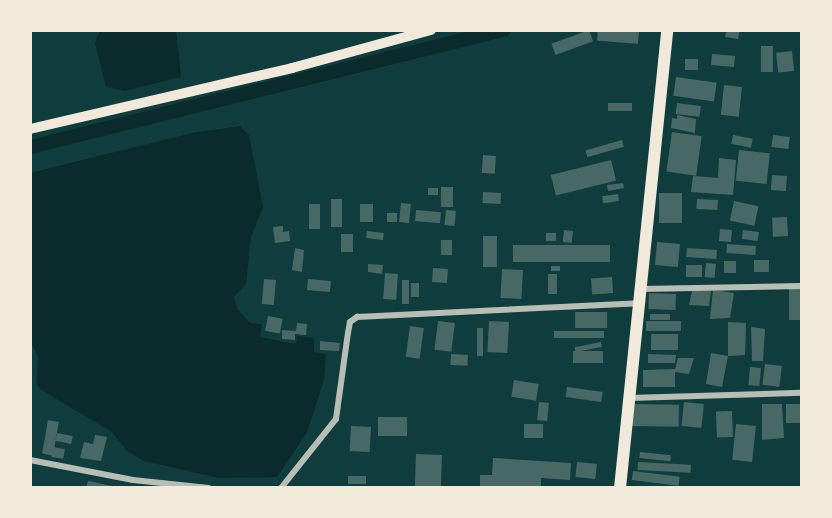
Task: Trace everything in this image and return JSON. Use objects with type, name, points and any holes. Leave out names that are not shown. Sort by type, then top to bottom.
[{"type":"main road","points":[[30,129],[292,68],[431,30]]},
{"type":"main road","points":[[620,488],[627,398],[641,289],[667,30]]},
{"type":"street","points":[[641,289],[802,286]]},
{"type":"street","points":[[281,488],[336,419],[350,322],[357,317],[639,303]]},
{"type":"street","points":[[627,398],[802,393]]},
{"type":"street","points":[[30,460],[133,480],[209,488]]},
{"type":"water","points":[[100,30],[176,30],[181,77],[125,91],[106,87],[95,43]]},
{"type":"water","points":[[240,126],[249,135],[263,207],[251,237],[246,284],[234,297],[237,309],[250,323],[262,324],[260,337],[296,344],[297,336],[314,338],[314,352],[326,354],[324,380],[307,432],[277,477],[219,478],[144,461],[127,451],[112,432],[41,390],[37,384],[38,358],[30,338],[30,173],[192,133]]},
{"type":"building","points":[[589,30],[593,41],[556,55],[551,44]]},
{"type":"building","points":[[597,30],[633,30],[633,31],[599,40]]},
{"type":"building","points":[[598,30],[639,32],[638,44],[597,40]]},
{"type":"building","points":[[727,30],[740,30],[738,39],[725,37]]},
{"type":"building","points":[[761,46],[773,46],[773,72],[761,72]]},
{"type":"building","points":[[792,51],[794,71],[778,73],[776,53]]},
{"type":"building","points":[[712,54],[735,56],[734,67],[711,65]]},
{"type":"building","points":[[685,59],[698,59],[698,70],[685,70]]},
{"type":"building","points":[[676,77],[717,83],[714,102],[673,96]]},
{"type":"building","points":[[724,85],[742,87],[739,117],[721,115]]},
{"type":"building","points":[[608,103],[632,103],[632,111],[608,111]]},
{"type":"building","points":[[677,103],[701,106],[699,117],[676,114]]},
{"type":"building","points":[[677,115],[696,119],[695,133],[671,128],[672,118],[677,119]]},
{"type":"building","points":[[672,132],[702,136],[696,176],[666,172]]},
{"type":"building","points":[[733,135],[753,139],[751,148],[731,144]]},
{"type":"building","points":[[773,135],[790,137],[788,149],[772,147]]},
{"type":"building","points":[[622,140],[624,147],[587,157],[585,150]]},
{"type":"building","points":[[739,150],[770,153],[767,184],[736,181]]},
{"type":"building","points":[[483,155],[496,156],[495,174],[482,173]]},
{"type":"building","points":[[719,158],[736,160],[733,195],[691,192],[693,176],[718,178]]},
{"type":"building","points":[[611,160],[616,180],[556,195],[551,175]]},
{"type":"building","points":[[772,175],[787,176],[786,191],[771,190]]},
{"type":"building","points":[[623,183],[624,188],[608,191],[607,185]]},
{"type":"building","points":[[441,187],[453,187],[453,207],[441,207]]},
{"type":"building","points":[[428,188],[438,188],[438,195],[428,195]]},
{"type":"building","points":[[483,192],[501,193],[500,204],[482,203]]},
{"type":"building","points":[[659,193],[682,193],[682,223],[659,223]]},
{"type":"building","points":[[618,194],[619,201],[603,203],[602,196]]},
{"type":"building","points":[[331,199],[342,199],[342,227],[331,227]]},
{"type":"building","points":[[697,199],[718,200],[717,210],[696,209]]},
{"type":"building","points":[[734,201],[758,206],[754,226],[730,221]]},
{"type":"building","points":[[401,203],[411,204],[409,223],[399,222]]},
{"type":"building","points":[[309,204],[320,204],[320,229],[309,229]]},
{"type":"building","points":[[360,204],[373,204],[373,222],[360,222]]},
{"type":"building","points":[[416,210],[441,212],[440,223],[415,221]]},
{"type":"building","points":[[446,210],[456,211],[454,226],[444,225]]},
{"type":"building","points":[[387,213],[397,213],[397,222],[387,222]]},
{"type":"building","points":[[787,217],[788,236],[773,237],[772,218]]},
{"type":"building","points":[[283,226],[283,232],[289,231],[290,241],[275,243],[273,227]]},
{"type":"building","points":[[720,229],[732,230],[731,242],[719,241]]},
{"type":"building","points":[[564,230],[573,231],[572,243],[563,242]]},
{"type":"building","points":[[743,230],[759,232],[758,241],[742,239]]},
{"type":"building","points":[[367,231],[384,233],[383,240],[366,238]]},
{"type":"building","points":[[546,233],[556,233],[556,241],[546,241]]},
{"type":"building","points":[[341,234],[353,234],[353,252],[341,252]]},
{"type":"building","points":[[483,236],[497,236],[497,267],[483,267]]},
{"type":"building","points":[[441,240],[452,240],[452,255],[441,255]]},
{"type":"building","points":[[657,242],[680,244],[678,267],[655,265]]},
{"type":"building","points":[[727,244],[756,246],[755,255],[726,253]]},
{"type":"building","points":[[513,245],[610,245],[610,262],[513,262]]},
{"type":"building","points":[[295,248],[304,250],[302,272],[292,270]]},
{"type":"building","points":[[687,248],[717,250],[716,259],[686,257]]},
{"type":"building","points":[[754,260],[769,260],[769,272],[754,272]]},
{"type":"building","points":[[724,261],[736,261],[736,273],[724,273]]},
{"type":"building","points":[[706,263],[716,264],[714,278],[705,277]]},
{"type":"building","points":[[368,264],[383,265],[382,274],[368,272]]},
{"type":"building","points":[[686,265],[702,265],[702,277],[686,277]]},
{"type":"building","points":[[551,266],[560,266],[560,271],[551,271]]},
{"type":"building","points":[[433,268],[448,269],[447,283],[432,282]]},
{"type":"building","points":[[502,269],[523,270],[521,299],[500,298]]},
{"type":"building","points":[[385,273],[398,274],[396,300],[383,299]]},
{"type":"building","points":[[548,274],[557,274],[557,294],[548,294]]},
{"type":"building","points":[[612,277],[613,293],[592,294],[591,278]]},
{"type":"building","points":[[264,279],[276,280],[274,305],[262,304]]},
{"type":"building","points":[[308,279],[331,281],[330,292],[307,290]]},
{"type":"building","points":[[402,280],[409,280],[409,304],[402,304]]},
{"type":"building","points":[[411,283],[419,283],[419,297],[411,297]]},
{"type":"building","points":[[789,289],[802,289],[802,320],[789,320]]},
{"type":"building","points":[[713,290],[734,293],[730,318],[710,319]]},
{"type":"building","points":[[692,291],[711,291],[709,306],[689,305]]},
{"type":"building","points":[[649,293],[676,294],[675,310],[648,309]]},
{"type":"building","points":[[575,312],[607,312],[607,328],[575,328]]},
{"type":"building","points":[[650,314],[670,314],[670,320],[650,320]]},
{"type":"building","points":[[268,316],[283,319],[280,334],[265,331]]},
{"type":"building","points":[[438,321],[455,323],[451,352],[434,350]]},
{"type":"building","points":[[489,321],[509,322],[507,353],[487,352]]},
{"type":"building","points":[[646,321],[681,321],[681,331],[646,331]]},
{"type":"building","points":[[728,322],[746,323],[745,355],[728,356]]},
{"type":"building","points":[[297,323],[307,324],[306,335],[295,334],[295,340],[282,339],[282,330],[296,331]]},
{"type":"building","points":[[410,326],[424,328],[420,359],[406,357]]},
{"type":"building","points":[[751,327],[765,329],[763,361],[752,361]]},
{"type":"building","points":[[477,328],[483,328],[483,356],[477,356]]},
{"type":"building","points":[[554,331],[604,331],[604,338],[554,338]]},
{"type":"building","points":[[651,334],[678,334],[678,350],[651,350]]},
{"type":"building","points":[[320,341],[340,343],[339,351],[320,350]]},
{"type":"building","points":[[601,342],[602,347],[575,352],[574,347]]},
{"type":"building","points":[[573,351],[603,351],[603,363],[573,363]]},
{"type":"building","points":[[711,353],[728,356],[722,387],[706,384]]},
{"type":"building","points":[[451,354],[468,355],[467,366],[450,365]]},
{"type":"building","points":[[648,354],[676,355],[675,363],[648,363]]},
{"type":"building","points":[[678,358],[694,358],[689,374],[675,372],[675,387],[643,387],[643,370],[675,369]]},
{"type":"building","points":[[765,364],[782,366],[779,387],[762,385]]},
{"type":"building","points":[[750,367],[761,368],[759,386],[748,385]]},
{"type":"building","points":[[514,380],[539,384],[536,401],[511,397]]},
{"type":"building","points":[[567,387],[603,392],[601,402],[566,397]]},
{"type":"building","points":[[539,402],[549,403],[547,421],[537,420]]},
{"type":"building","points":[[684,402],[704,404],[701,428],[681,426]]},
{"type":"building","points":[[632,404],[679,405],[679,427],[632,426]]},
{"type":"building","points":[[762,404],[782,404],[784,438],[762,440]]},
{"type":"building","points":[[786,404],[802,404],[802,423],[786,423]]},
{"type":"building","points":[[732,411],[733,437],[717,438],[716,412]]},
{"type":"building","points":[[378,417],[407,417],[407,436],[378,436]]},
{"type":"building","points":[[48,420],[59,422],[53,455],[42,453]]},
{"type":"building","points":[[524,424],[543,424],[543,438],[524,438]]},
{"type":"building","points":[[736,424],[756,426],[752,462],[732,460]]},
{"type":"building","points":[[351,426],[371,427],[370,452],[350,451]]},
{"type":"building","points":[[57,433],[73,436],[71,444],[55,441]]},
{"type":"building","points":[[95,435],[107,437],[101,461],[80,458],[84,442],[93,444]]},
{"type":"building","points":[[53,447],[65,449],[63,459],[51,457]]},
{"type":"building","points":[[640,452],[671,455],[670,461],[639,458]]},
{"type":"building","points":[[416,454],[442,455],[441,488],[415,488]]},
{"type":"building","points":[[493,458],[571,463],[570,480],[541,478],[541,488],[480,488],[480,475],[492,475]]},
{"type":"building","points":[[577,462],[597,464],[595,479],[575,477]]},
{"type":"building","points":[[638,462],[691,465],[691,473],[638,470]]},
{"type":"building","points":[[633,471],[680,477],[679,486],[632,480]]},
{"type":"building","points":[[348,476],[366,476],[366,484],[348,484]]},
{"type":"building","points":[[88,481],[117,487],[117,488],[86,488]]},
{"type":"waterway","points":[[30,147],[504,30]]}]
